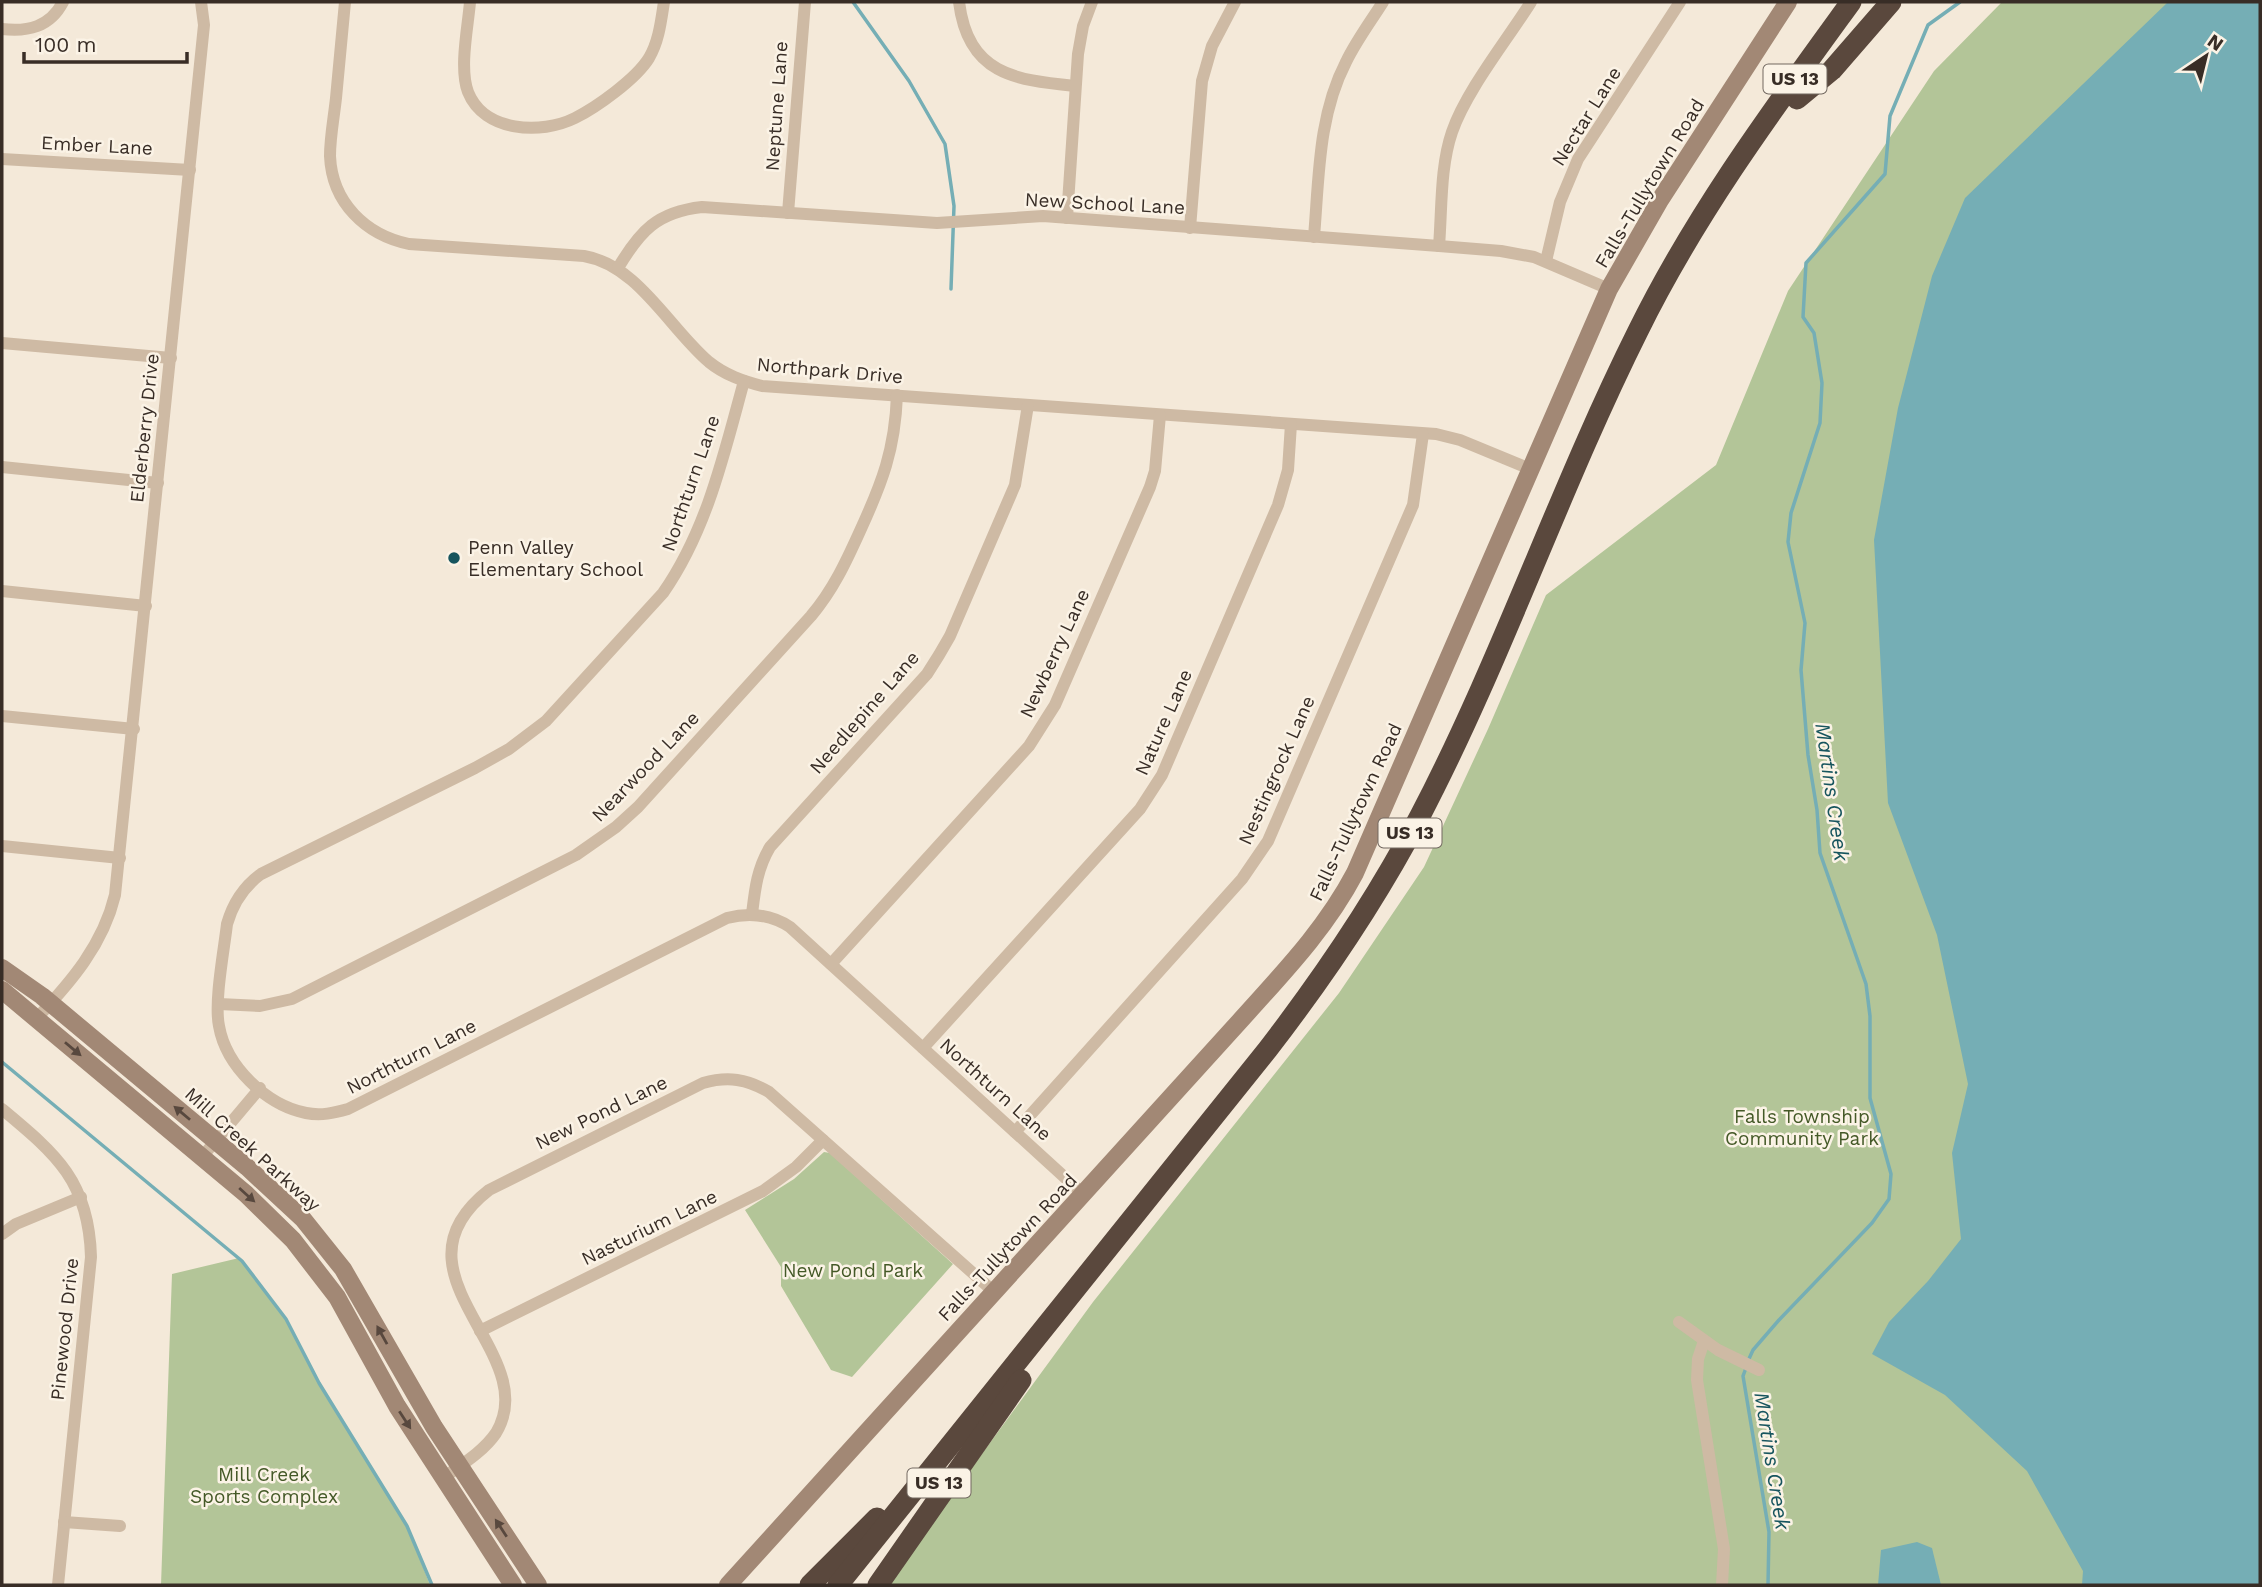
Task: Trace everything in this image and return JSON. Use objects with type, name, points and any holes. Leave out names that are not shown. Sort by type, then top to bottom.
[{"type":"highway","points":[[1739,158],[1834,2]]},
{"type":"highway","name":"US 13","points":[[838,1585],[1268,1049],[1360,920],[1419,817],[1454,747],[1638,331],[1689,236],[1739,158],[1851,2]]},
{"type":"highway","name":"US 13","points":[[856,1585],[1304,1026],[1350,961],[1432,824],[1467,753],[1651,337],[1709,232],[1797,99],[1868,2]]},
{"type":"highway","points":[[1797,99],[1832,70],[1891,2]]},
{"type":"highway","points":[[878,1585],[1021,1380]]},
{"type":"highway","points":[[810,1585],[959,1434]]},
{"type":"street","points":[[2,29],[18,31],[38,27],[54,16],[63,2]]},
{"type":"street","name":"Elderberry Drive","points":[[36,1019],[87,959],[104,931],[115,895],[204,25],[201,2]]},
{"type":"street","name":"Northpark Drive","points":[[345,2],[330,157],[341,198],[359,220],[382,236],[409,244],[584,256],[607,262],[630,278],[711,363],[744,381],[762,386],[1423,434],[1449,437],[1530,469]]},
{"type":"street","points":[[470,2],[465,70],[472,100],[479,109],[496,121],[521,127],[539,127],[575,118],[636,74],[657,41],[664,2]]},
{"type":"street","name":"Neptune Lane","points":[[788,213],[805,2]]},
{"type":"street","points":[[958,2],[964,28],[970,40],[996,68],[1019,79],[1075,86]]},
{"type":"street","points":[[1067,218],[1075,86],[1083,26],[1092,2]]},
{"type":"street","points":[[1190,228],[1202,81],[1212,46],[1235,2]]},
{"type":"street","points":[[1314,237],[1322,141],[1328,110],[1346,62],[1383,2]]},
{"type":"street","points":[[1439,246],[1445,167],[1452,132],[1462,109],[1531,2]]},
{"type":"street","name":"Nectar Lane","points":[[1546,261],[1560,202],[1578,159],[1680,2]]},
{"type":"street","name":"Falls-Tullytown Road","points":[[728,1585],[1312,941],[1341,900],[1609,289],[1645,223],[1788,2]]},
{"type":"street","name":"Ember Lane","points":[[2,159],[190,170]]},
{"type":"street","name":"New School Lane","points":[[618,268],[636,239],[653,224],[672,213],[702,207],[937,223],[967,223],[1021,217],[1067,218],[1501,251],[1546,261],[1609,289]]},
{"type":"street","points":[[2,343],[171,358]]},
{"type":"street","name":"Northturn Lane","points":[[744,381],[695,539],[679,571],[663,593],[572,694],[528,736],[475,768],[253,880],[236,900],[227,924],[219,1004],[219,1027],[231,1058],[244,1075],[277,1102],[308,1114],[332,1114],[348,1109],[727,918],[752,914],[787,924],[1083,1194]]},
{"type":"street","name":"Nearwood Lane","points":[[219,1004],[260,1006],[292,999],[576,855],[616,827],[638,807],[802,626],[833,588],[884,477],[894,437],[897,396]]},
{"type":"street","name":"Needlepine Lane","points":[[752,914],[756,879],[762,860],[770,847],[927,674],[950,636],[1015,485],[1028,405]]},
{"type":"street","name":"Newberry Lane","points":[[831,964],[1029,746],[1043,726],[1055,705],[1150,487],[1155,471],[1160,415]]},
{"type":"street","name":"Nature Lane","points":[[923,1048],[1152,793],[1279,505],[1288,470],[1291,424]]},
{"type":"street","name":"Nestingrock Lane","points":[[1015,1132],[1242,879],[1268,841],[1413,505],[1423,434]]},
{"type":"street","points":[[2,467],[158,483]]},
{"type":"street","points":[[2,592],[146,606]]},
{"type":"street","points":[[2,716],[134,729]]},
{"type":"street","points":[[2,846],[120,858]]},
{"type":"street","name":"Mill Creek Parkway","points":[[2,968],[51,1003],[216,1141],[303,1219],[361,1296],[422,1408],[538,1585]]},
{"type":"street","name":"Mill Creek Parkway","points":[[2,990],[269,1214],[319,1271],[350,1318],[397,1406],[513,1585]]},
{"type":"street","name":"New Pond Lane","points":[[443,1478],[488,1443],[497,1431],[505,1405],[501,1374],[457,1286],[451,1258],[453,1241],[461,1219],[475,1200],[489,1190],[691,1089],[717,1079],[743,1080],[769,1092],[993,1291]]},
{"type":"street","points":[[202,1157],[260,1088]]},
{"type":"street","name":"Pinewood Drive","points":[[2,1110],[52,1153],[65,1168],[81,1197],[88,1221],[91,1257],[58,1585]]},
{"type":"street","name":"Nasturium Lane","points":[[480,1331],[763,1191],[790,1172],[823,1140]]},
{"type":"street","points":[[2,1234],[16,1224],[81,1197]]},
{"type":"street","points":[[1679,1322],[1704,1341],[1759,1370]]},
{"type":"street","points":[[1704,1341],[1698,1359],[1697,1380],[1724,1549],[1723,1585]]},
{"type":"street","points":[[64,1522],[120,1527]]},
{"type":"green space","name":"Falls Township Community Park","points":[[2002,2],[2260,2],[2260,1585],[886,1585],[1093,1302],[1339,993],[1424,867],[1546,595],[1716,465],[1788,291],[1934,71]]},
{"type":"green space","name":"New Pond Park","points":[[824,1152],[830,1153],[953,1264],[852,1377],[831,1370],[781,1286],[781,1267],[745,1210],[794,1179]]},
{"type":"green space","name":"Mill Creek Sports Complex","points":[[239,1258],[286,1319],[316,1378],[407,1526],[430,1585],[161,1585],[172,1274]]},
{"type":"water","points":[[2168,2],[2260,2],[2260,1585],[2082,1585],[2083,1571],[2027,1471],[1945,1395],[1872,1354],[1889,1322],[1928,1281],[1961,1239],[1952,1153],[1968,1084],[1937,935],[1888,803],[1874,540],[1898,408],[1932,276],[1965,198]]},
{"type":"water","points":[[1917,1542],[1932,1548],[1941,1585],[1878,1585],[1881,1550]]},
{"type":"waterway","points":[[853,2],[909,81],[945,144],[954,206],[951,289]]},
{"type":"waterway","name":"Martins Creek","points":[[1748,1361],[1753,1350],[1779,1320],[1872,1223],[1889,1199],[1891,1174],[1870,1098],[1870,1016],[1866,984],[1820,853],[1801,670],[1805,623],[1788,542],[1791,513],[1820,423],[1822,383],[1814,333],[1803,317],[1806,263],[1885,174],[1890,116],[1928,25],[1960,2]]},
{"type":"waterway","points":[[2,1062],[242,1261],[286,1319],[319,1383],[407,1526],[432,1585]]},
{"type":"waterway","name":"Martins Creek","points":[[1746,1368],[1743,1376],[1769,1532],[1768,1585]]},
{"type":"place","name":"Penn Valley Elementary School","points":[[454,558]]}]
